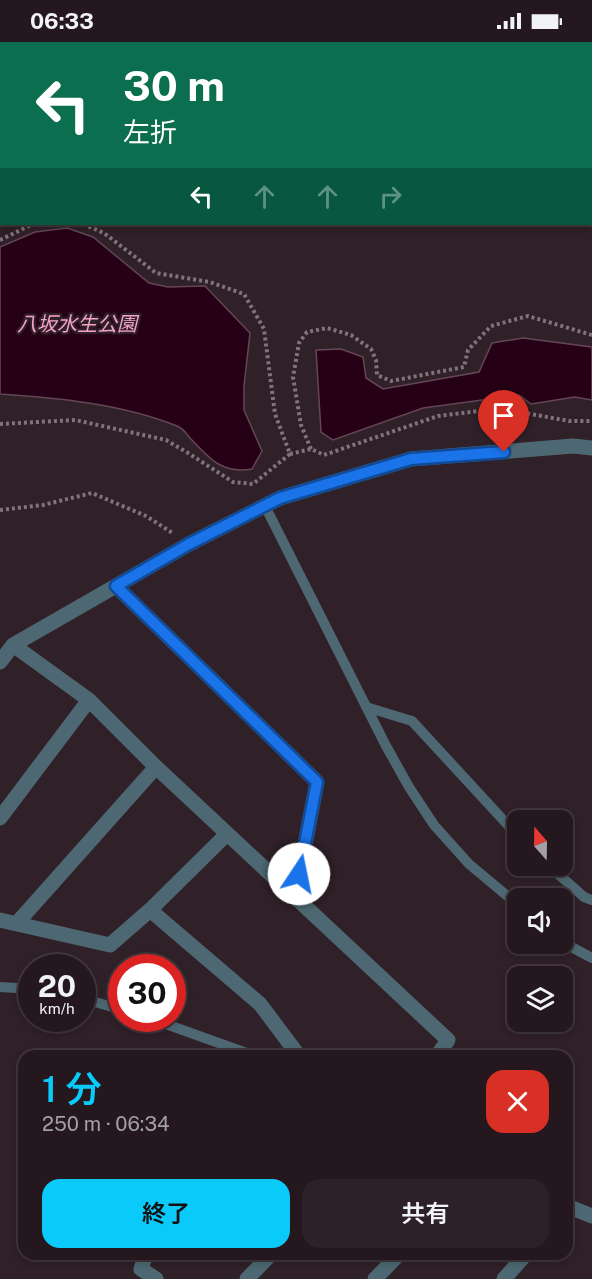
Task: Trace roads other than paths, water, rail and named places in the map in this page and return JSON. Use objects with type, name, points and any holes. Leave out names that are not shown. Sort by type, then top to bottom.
[{"type":"street","points":[[0,662],[13,645],[189,544],[280,498],[411,459],[573,446],[592,448]]},
{"type":"street","points":[[116,586],[317,782],[295,897]]},
{"type":"street","points":[[13,645],[89,700],[156,767],[448,1040],[441,1050]]},
{"type":"street","points":[[0,819],[89,700]]},
{"type":"street","points":[[17,923],[156,767]]},
{"type":"street","points":[[0,920],[110,945],[150,910],[227,834]]},
{"type":"street","points":[[150,910],[260,1004],[294,1050]]},
{"type":"street","points":[[573,1210],[592,1216]]},
{"type":"street","points":[[144,1260],[141,1269],[156,1279]]},
{"type":"street","points":[[248,1279],[265,1260]]},
{"type":"street","points":[[375,1279],[393,1260]]},
{"type":"street","points":[[504,1279],[521,1260]]},
{"type":"lane","points":[[265,506],[409,787],[434,825],[469,864],[507,896]]},
{"type":"lane","points":[[366,707],[412,721],[507,824]]},
{"type":"lane","points":[[560,876],[584,897],[592,900]]},
{"type":"lane","points":[[573,948],[592,958]]},
{"type":"lane","points":[[0,987],[18,988]]},
{"type":"lane","points":[[186,1031],[238,1050]]},
{"type":"water","name":"八坂水生公園","points":[[67,228],[93,237],[149,283],[168,287],[205,286],[250,333],[244,386],[244,410],[262,451],[252,469],[224,467],[210,458],[181,428],[156,418],[90,403],[0,394],[0,247],[35,232]]},
{"type":"water","points":[[523,338],[592,347],[592,400],[575,397],[531,404],[519,395],[423,408],[333,440],[321,432],[316,350],[341,349],[363,357],[366,378],[383,389],[479,372],[492,343]]}]
